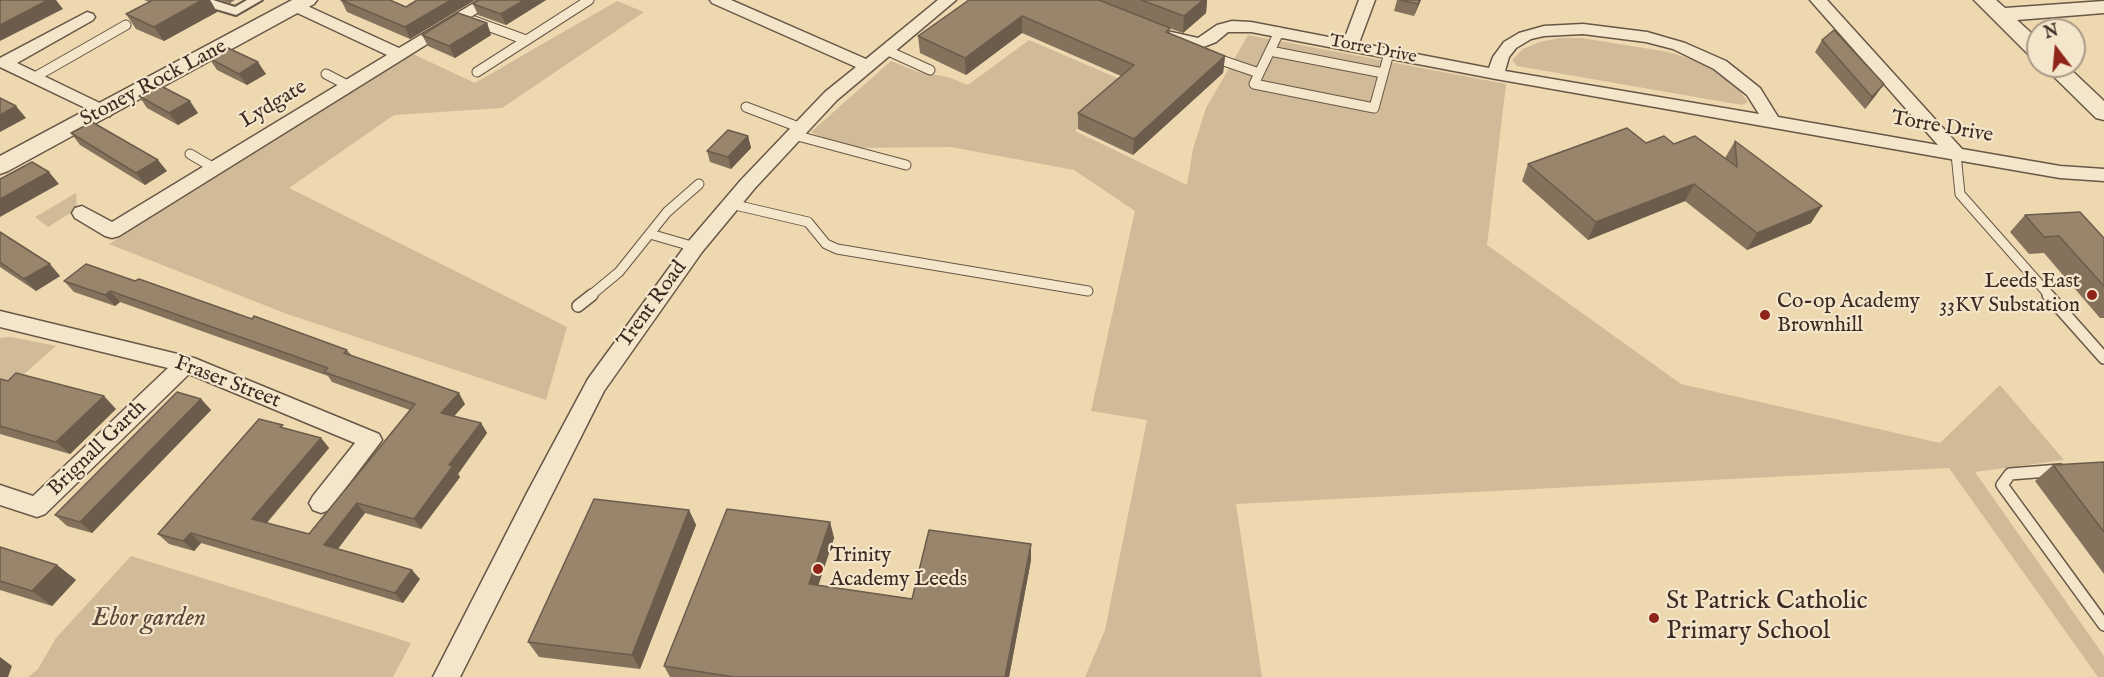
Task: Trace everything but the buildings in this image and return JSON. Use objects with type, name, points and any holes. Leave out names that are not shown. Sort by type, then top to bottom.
[{"type":"street","points":[[202,1],[236,11],[256,0]]},
{"type":"street","name":"Lydgate","points":[[82,213],[112,231],[490,0]]},
{"type":"street","points":[[718,0],[867,65]]},
{"type":"street","name":"Trent Road","points":[[446,677],[596,385],[694,247],[831,96],[948,0]]},
{"type":"street","points":[[1350,45],[1367,0]]},
{"type":"street","points":[[1818,0],[1956,154]]},
{"type":"street","points":[[1984,0],[2026,40]]},
{"type":"street","points":[[302,3],[400,55]]},
{"type":"street","name":"Stoney Rock Lane","points":[[0,166],[104,112],[302,3]]},
{"type":"street","points":[[2000,15],[2104,7]]},
{"type":"street","points":[[87,17],[4,63],[104,112]]},
{"type":"street","name":"Torre Drive","points":[[1197,43],[1210,39],[1223,28],[1251,27],[1496,74],[2060,172],[2104,176]]},
{"type":"street","points":[[1147,28],[1178,41],[1197,43]]},
{"type":"street","points":[[1496,74],[1501,57],[1510,45],[1525,36],[1544,31],[1583,29],[1647,38],[1679,46],[1720,65],[1754,92],[1772,122]]},
{"type":"street","points":[[2067,78],[2104,113]]},
{"type":"street","name":"Fraser Street","points":[[0,320],[186,364],[371,440],[321,503]]},
{"type":"street","name":"Brignall Garth","points":[[0,495],[37,507],[186,364]]},
{"type":"lane","points":[[477,72],[590,0]]},
{"type":"lane","points":[[463,17],[526,40]]},
{"type":"lane","points":[[35,77],[126,26]]},
{"type":"lane","points":[[1279,32],[1254,84],[1374,108],[1389,53]]},
{"type":"lane","points":[[1197,43],[1202,51],[1217,60],[1259,73]]},
{"type":"lane","points":[[886,50],[930,70]]},
{"type":"lane","points":[[1270,51],[1383,73]]},
{"type":"lane","points":[[326,74],[349,86]]},
{"type":"lane","points":[[746,107],[797,131],[906,165]]},
{"type":"lane","points":[[190,154],[214,168]]},
{"type":"lane","points":[[1956,154],[1960,194],[2104,358]]},
{"type":"lane","points":[[578,306],[619,272],[667,212],[699,184]]},
{"type":"lane","points":[[731,204],[808,222],[826,244],[837,249],[1088,291]]},
{"type":"lane","points":[[650,234],[694,247]]},
{"type":"lane","points":[[2069,470],[2010,474],[2002,485],[2104,625]]},
{"type":"green space","points":[[617,1],[644,12],[502,108],[394,115],[289,188],[567,327],[546,400],[287,314],[109,244],[413,54],[475,83]]},
{"type":"green space","points":[[1248,35],[1506,84],[1487,245],[1681,384],[1940,443],[2000,385],[2064,460],[1975,472],[2104,656],[2104,677],[2098,677],[1949,468],[1236,504],[1262,677],[1085,677],[1105,630],[1147,420],[1091,411],[1135,211],[1074,170],[951,147],[843,148],[811,132],[891,61],[918,72],[948,77],[968,85],[1029,40],[1129,83],[1075,131],[1187,185],[1193,149],[1206,108]]},
{"type":"green space","points":[[1560,38],[1582,38],[1668,52],[1694,60],[1717,71],[1736,86],[1748,102],[1742,105],[1517,66],[1512,60],[1523,49],[1540,42]]},
{"type":"green space","points":[[76,193],[77,209],[48,227],[35,217]]},
{"type":"green space","points":[[11,337],[56,346],[0,395],[0,338]]},
{"type":"green space","name":"Ebor garden","points":[[131,556],[411,643],[393,677],[28,677],[38,669],[56,638]]},
{"type":"place","name":"Leeds East 33KV Substation","points":[[2092,295]]},
{"type":"place","name":"Co-op Academy Brownhill","points":[[1765,315]]},
{"type":"place","name":"Trinity Academy Leeds","points":[[818,569]]},
{"type":"place","name":"St Patrick Catholic Primary School","points":[[1654,618]]}]
